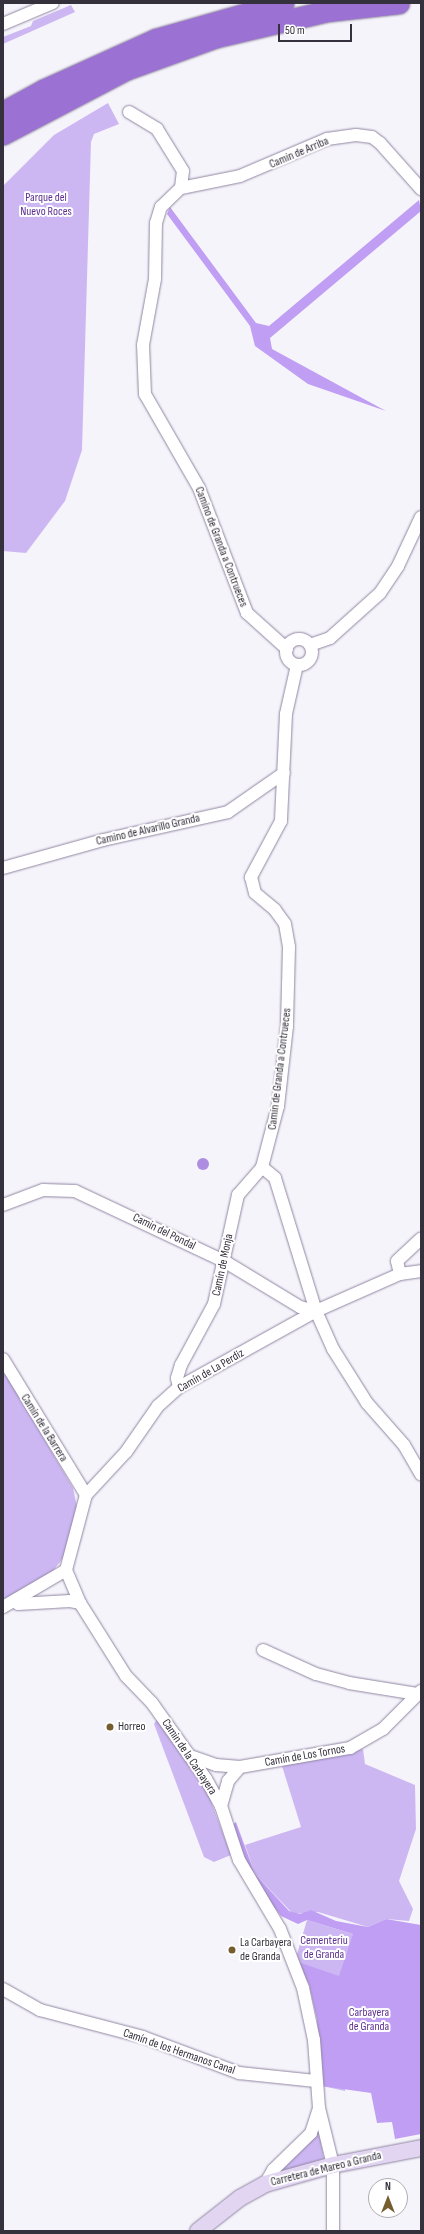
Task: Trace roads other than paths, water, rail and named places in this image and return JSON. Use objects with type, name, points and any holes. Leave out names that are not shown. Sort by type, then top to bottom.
[{"type":"highway","points":[[3,112],[153,32],[248,3]]},
{"type":"highway","points":[[43,90],[156,39],[283,3]]},
{"type":"highway","points":[[3,134],[127,68],[216,37],[326,12],[399,3]]},
{"type":"street","points":[[3,24],[53,3]]},
{"type":"street","points":[[129,112],[157,129],[184,172],[181,188]]},
{"type":"street","name":"Camín de Arriba","points":[[181,188],[240,176],[323,141],[356,134],[372,137],[380,143],[421,189]]},
{"type":"street","name":"Camino de Granda a Contrueces","points":[[181,188],[161,207],[156,224],[155,279],[143,345],[145,394],[199,488],[247,613],[287,649]]},
{"type":"street","points":[[310,645],[311,658],[305,664],[296,665],[290,661],[287,649],[291,642],[299,639],[310,645],[330,638],[380,593],[398,566],[421,517]]},
{"type":"street","name":"Camín de Granda a Contrueces","points":[[262,1167],[278,1106],[287,1026],[289,947],[282,918],[255,893],[251,877],[281,821],[286,714],[296,665]]},
{"type":"street","name":"Camino de Alvarillo Granda","points":[[3,868],[103,840],[228,812],[284,773]]},
{"type":"street","points":[[262,1167],[275,1178],[316,1311],[344,1369],[367,1403],[404,1445],[421,1474]]},
{"type":"street","name":"Camín de Monja","points":[[179,1387],[177,1378],[181,1365],[214,1304],[238,1194],[262,1167]]},
{"type":"street","name":"Camín del Pondal","points":[[3,1205],[43,1190],[75,1191],[224,1261],[300,1308],[316,1311]]},
{"type":"street","points":[[400,1274],[397,1261],[421,1239]]},
{"type":"street","name":"Camín de La Perdiz","points":[[66,1570],[86,1495],[126,1452],[158,1406],[179,1387],[316,1311],[400,1274],[421,1271]]},
{"type":"street","name":"Camín de la Barrera","points":[[3,1359],[86,1495]]},
{"type":"street","points":[[7,1606],[66,1570]]},
{"type":"street","name":"Camin de la Carbayera","points":[[66,1570],[80,1603],[126,1676],[152,1703],[190,1756],[221,1806],[239,1860],[280,1929],[303,1988],[314,2040],[319,2108],[333,2165],[333,2231]]},
{"type":"street","points":[[7,1606],[70,1601],[80,1603]]},
{"type":"street","points":[[263,1650],[329,1678],[419,1692]]},
{"type":"street","name":"Camín de Los Tornos","points":[[190,1756],[216,1765],[240,1767],[350,1748],[383,1729],[419,1692]]},
{"type":"street","points":[[221,1806],[228,1781],[240,1767]]},
{"type":"street","name":"Camín de los Hermanos Canal","points":[[3,1989],[40,2010],[143,2037],[239,2073],[316,2081]]},
{"type":"street","name":"Camin de la Carbayera","points":[[265,2184],[273,2170],[311,2132],[319,2108]]},
{"type":"street","name":"Carretera de Mareo a Granda","points":[[203,2229],[240,2198],[265,2184],[333,2165],[421,2148]]},
{"type":"place","name":"Horreo","points":[[110,1727]]},
{"type":"place","name":"La Carbayera de Granda","points":[[232,1950]]},
{"type":"park label","name":"Parque del Nuevo Roces","points":[[46,205]]},
{"type":"park label","name":"Cementeriu de Granda","points":[[324,1948]]},
{"type":"park label","name":"Carbayera de Granda","points":[[369,2020]]}]
